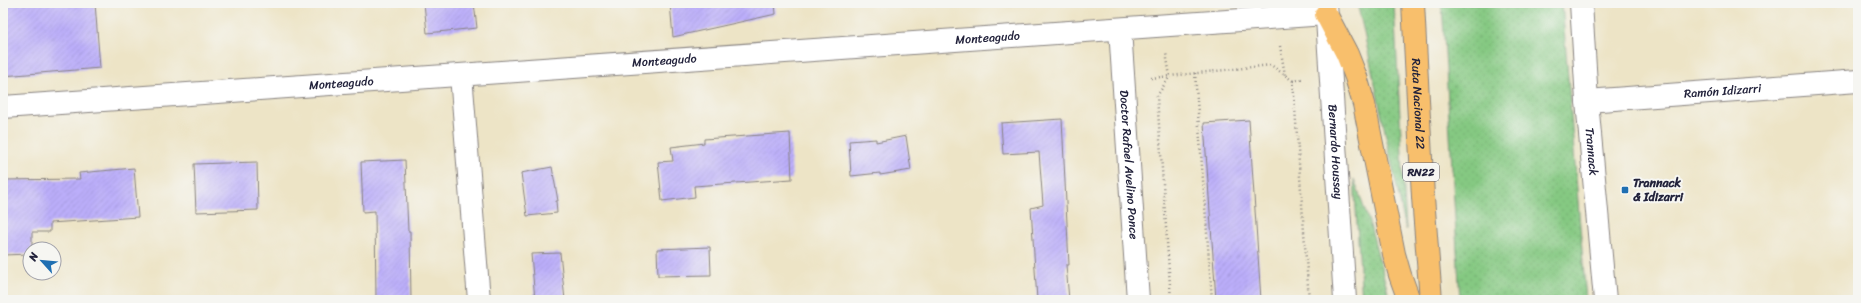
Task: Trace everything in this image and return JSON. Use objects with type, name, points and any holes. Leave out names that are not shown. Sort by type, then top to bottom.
[{"type":"main road","name":"Ruta Nacional 22","points":[[1413,3],[1422,197],[1431,300]]},
{"type":"main road","points":[[1415,44],[1417,3]]},
{"type":"main road","points":[[1326,8],[1347,54],[1364,104],[1394,254],[1409,300]]},
{"type":"street","name":"Trannack","points":[[1580,3],[1587,101],[1605,300]]},
{"type":"street","name":"Monteagudo","points":[[3,107],[1120,29],[1326,8]]},
{"type":"street","name":"Bernardo Houssay","points":[[1326,8],[1345,300]]},
{"type":"street","name":"Doctor Rafael Avelino Ponce","points":[[1120,29],[1138,300]]},
{"type":"street","points":[[461,75],[479,300]]},
{"type":"street","name":"Ramón Idizarri","points":[[1587,101],[1858,81]]},
{"type":"path","points":[[1279,39],[1285,75]]},
{"type":"path","points":[[1165,48],[1170,76],[1157,96],[1172,300]]},
{"type":"path","points":[[1144,78],[1271,65],[1293,81],[1309,300]]},
{"type":"path","points":[[1196,73],[1212,300]]},
{"type":"green space","points":[[1357,3],[1394,3],[1406,230],[1363,28]]},
{"type":"green space","points":[[1442,3],[1562,3],[1586,300],[1460,300]]},
{"type":"green space","points":[[1354,179],[1370,225],[1390,300],[1362,300]]},
{"type":"building","points":[[3,3],[95,3],[100,68],[3,76]]},
{"type":"building","points":[[424,3],[474,3],[477,28],[427,33]]},
{"type":"building","points":[[670,3],[775,3],[776,14],[673,37]]},
{"type":"building","points":[[1062,119],[1069,265],[1066,265],[1069,300],[1037,300],[1031,208],[1043,205],[1039,152],[1003,154],[1001,123]]},
{"type":"building","points":[[1249,120],[1261,300],[1216,300],[1204,123]]},
{"type":"building","points":[[790,133],[792,179],[694,186],[695,197],[662,201],[658,162],[673,161],[671,147],[704,143],[704,139]]},
{"type":"building","points":[[906,136],[911,170],[880,175],[880,173],[851,176],[849,141],[876,139],[876,142]]},
{"type":"building","points":[[405,160],[408,231],[410,231],[411,300],[376,300],[375,211],[363,212],[361,162]]},
{"type":"building","points":[[257,162],[258,210],[196,212],[194,164]]},
{"type":"building","points":[[552,167],[558,201],[556,201],[557,213],[527,216],[521,173]]},
{"type":"building","points":[[134,168],[138,217],[50,223],[50,232],[32,232],[32,241],[22,241],[22,254],[3,255],[3,180],[80,179],[79,173]]},
{"type":"building","points":[[710,247],[711,275],[658,276],[657,249]]},
{"type":"building","points":[[560,253],[565,300],[535,300],[531,254]]},
{"type":"place","name":"Trannack & Idizarri","points":[[1625,190]]}]
